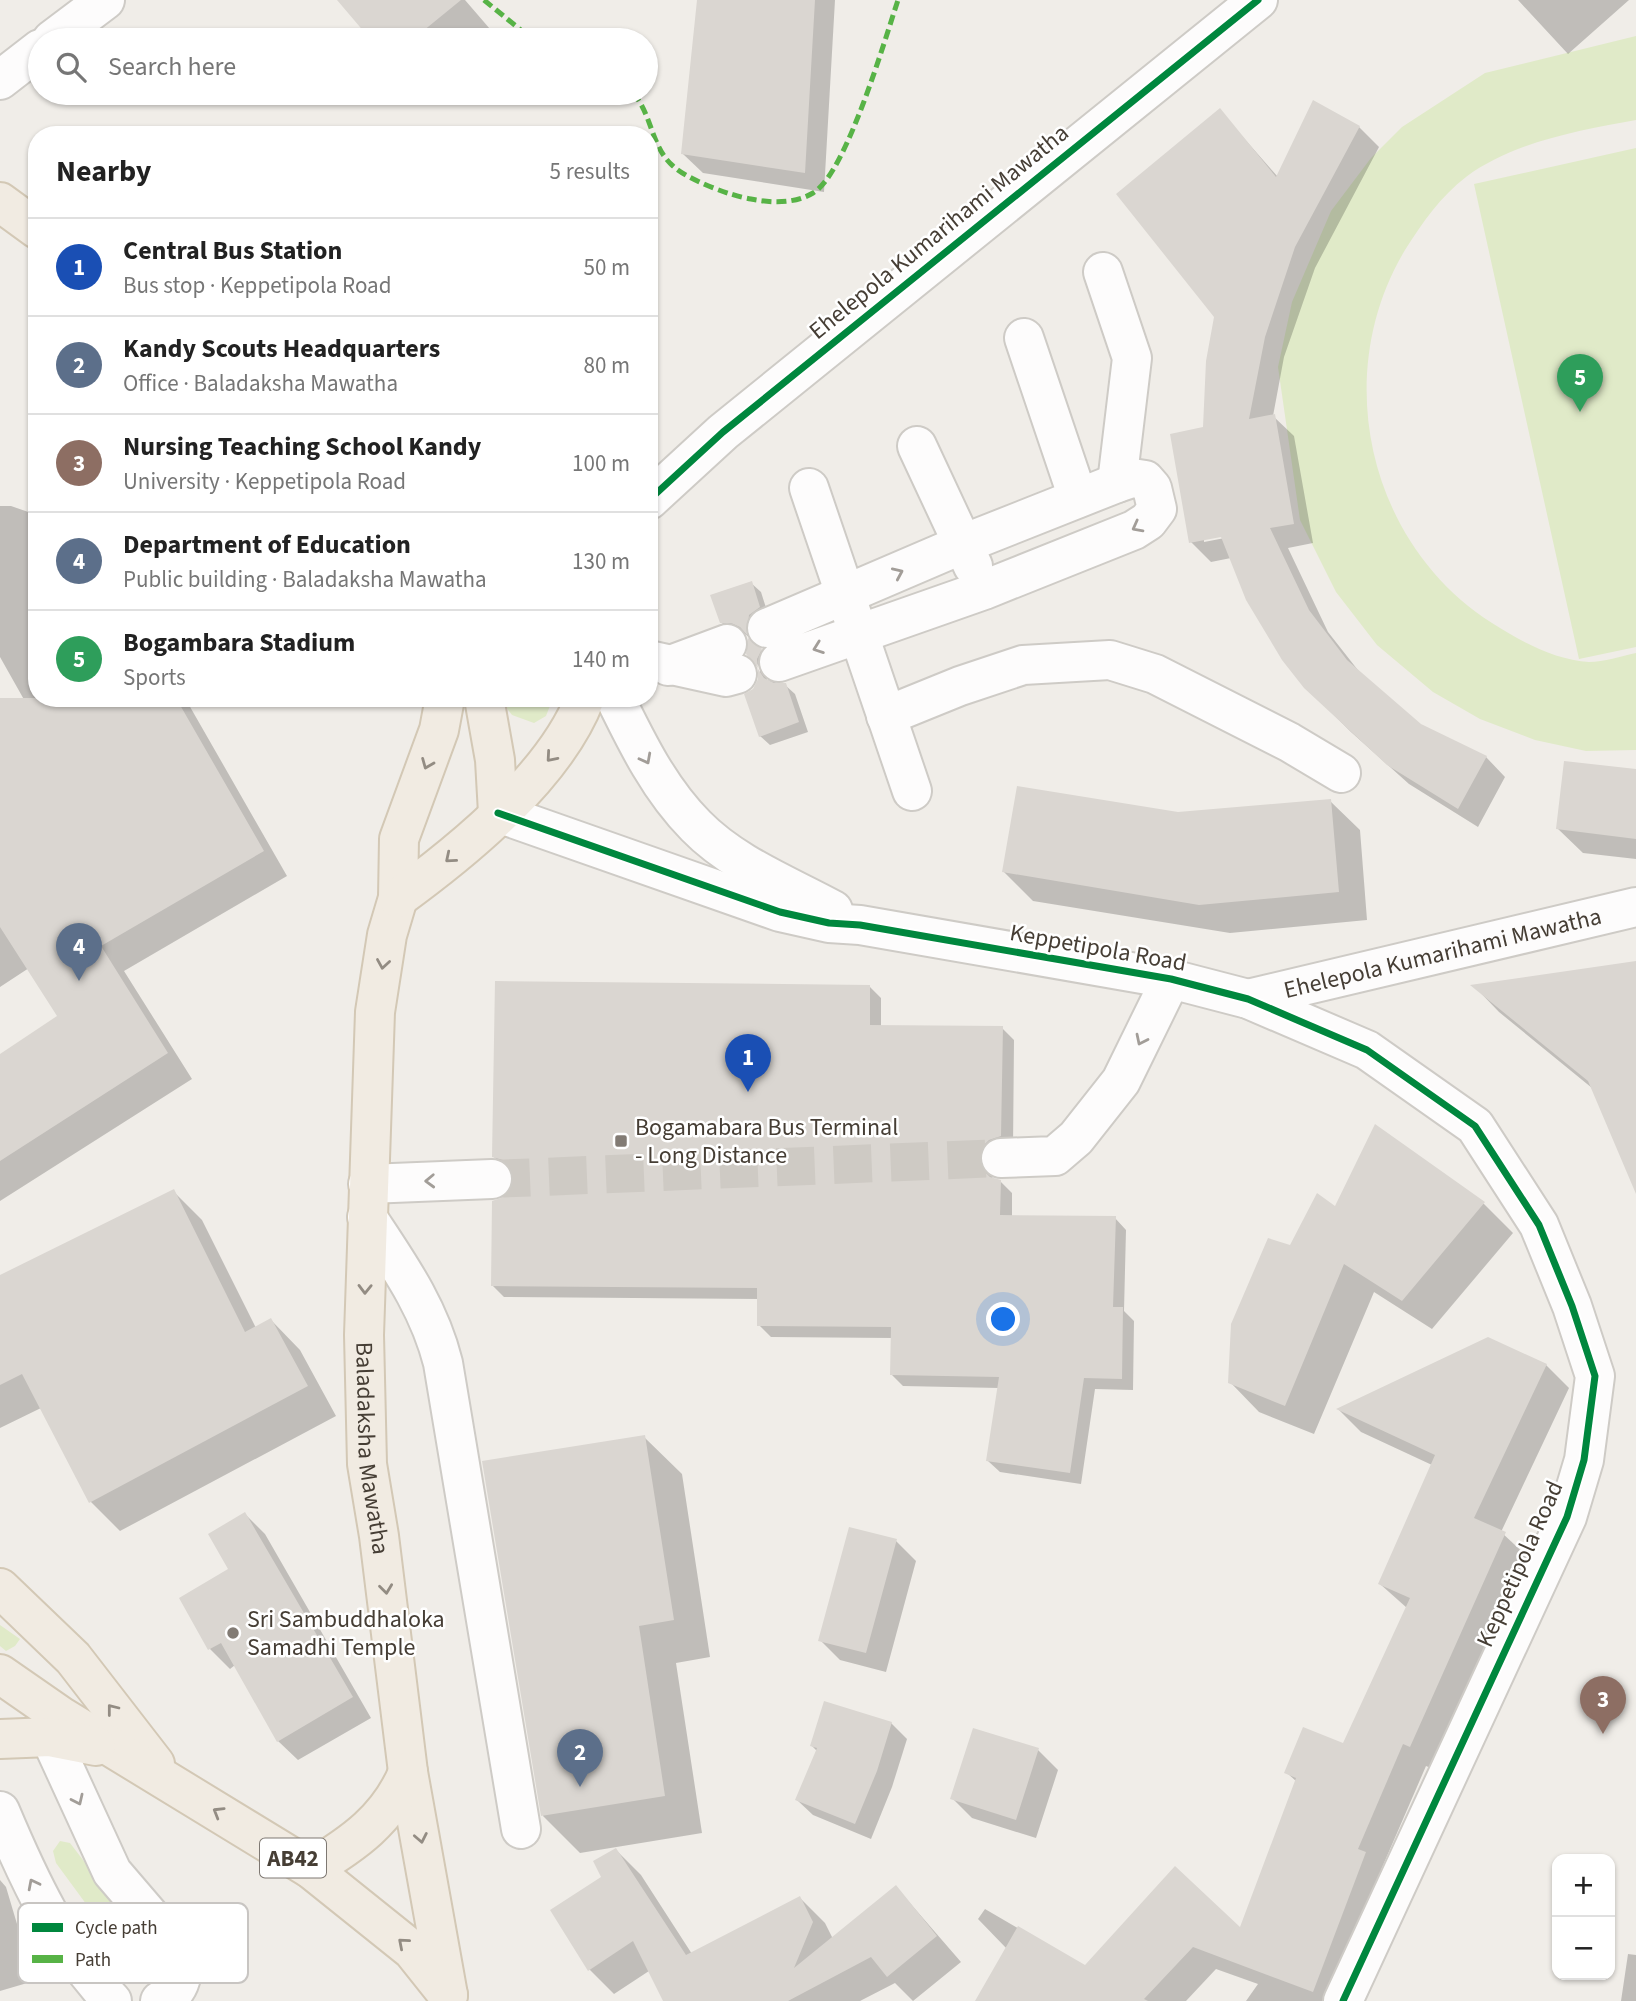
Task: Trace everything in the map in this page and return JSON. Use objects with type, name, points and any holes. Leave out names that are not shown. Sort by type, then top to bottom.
[{"type":"main road","points":[[0,202],[28,222]]},
{"type":"main road","name":"Baladaksha Mawatha","points":[[443,707],[439,730],[399,839],[398,898],[387,935],[375,1012],[364,1335],[367,1464],[379,1536],[408,1772],[450,1998]]},
{"type":"main road","points":[[486,707],[495,760],[498,813]]},
{"type":"main road","points":[[398,898],[439,868],[498,813],[555,754],[572,729],[581,707]]},
{"type":"main road","points":[[0,1588],[73,1658],[169,1783]]},
{"type":"main road","name":"AB42","points":[[0,1674],[169,1783],[311,1869],[412,1950],[450,1998]]},
{"type":"main road","name":"AB42","points":[[0,1740],[50,1737],[115,1749]]},
{"type":"main road","points":[[311,1869],[350,1844],[384,1815],[399,1793],[408,1772]]},
{"type":"street","points":[[68,28],[105,0]]},
{"type":"street","name":"Ehelepola Kumarihami Mawatha","points":[[658,492],[723,432],[1258,0]]},
{"type":"street","points":[[0,80],[28,58]]},
{"type":"street","points":[[1103,272],[1132,358],[1118,483]]},
{"type":"street","points":[[1024,338],[1078,498]]},
{"type":"street","points":[[658,466],[723,432]]},
{"type":"street","points":[[917,446],[984,590]]},
{"type":"street","points":[[1132,478],[1145,480],[1152,488],[1157,509],[1148,521],[1134,530],[984,590],[858,634],[773,645],[845,597],[963,544],[1078,498],[1132,478]]},
{"type":"street","points":[[809,488],[912,791]]},
{"type":"street","points":[[659,663],[726,677],[732,659]]},
{"type":"street","points":[[886,716],[960,686],[1023,665],[1110,660],[1156,674],[1289,742],[1341,773]]},
{"type":"street","name":"Keppetipola Road","points":[[620,707],[651,768],[694,825],[741,861],[860,925]]},
{"type":"street","name":"Keppetipola Road","points":[[498,813],[780,912],[829,923],[860,925],[1171,979],[1248,999],[1367,1050],[1475,1126],[1539,1225],[1572,1306],[1595,1376],[1584,1460],[1567,1517],[1343,2001]]},
{"type":"street","name":"Ehelepola Kumarihami Mawatha","points":[[1248,999],[1636,907]]},
{"type":"street","points":[[1001,1158],[1055,1156],[1076,1138],[1121,1082],[1171,979]]},
{"type":"street","points":[[492,1179],[367,1201],[435,1330],[443,1363],[521,1829]]},
{"type":"street","points":[[50,1737],[112,1872],[139,1903]]},
{"type":"street","points":[[0,1811],[43,1903]]},
{"type":"street","points":[[97,1983],[112,2001]]},
{"type":"street","points":[[160,2001],[169,1998],[180,1983]]},
{"type":"green space","points":[[1636,36],[1636,120],[1570,133],[1526,146],[1485,165],[1457,184],[1433,210],[1405,250],[1382,299],[1370,350],[1367,402],[1374,454],[1390,503],[1416,549],[1450,589],[1492,623],[1551,654],[1589,662],[1636,653],[1636,750],[1586,751],[1535,740],[1480,719],[1433,692],[1377,645],[1336,592],[1300,520],[1278,367],[1292,302],[1331,211],[1371,158],[1402,127],[1485,73]]},
{"type":"green space","points":[[1636,148],[1636,647],[1579,659],[1474,184]]},
{"type":"green space","points":[[506,707],[550,707],[546,716],[534,723],[512,715]]},
{"type":"green space","points":[[0,1625],[20,1639],[6,1651],[0,1646]]},
{"type":"green space","points":[[60,1841],[70,1843],[116,1903],[85,1903],[56,1863],[53,1851]]},
{"type":"building","points":[[337,0],[461,0],[427,28],[361,28]]},
{"type":"building","points":[[697,0],[815,0],[805,173],[681,154]]},
{"type":"building","points":[[1313,100],[1360,126],[1295,247],[1265,337],[1249,419],[1275,414],[1294,524],[1270,528],[1309,610],[1347,660],[1421,724],[1487,756],[1458,809],[1387,765],[1304,688],[1282,660],[1246,600],[1221,537],[1189,543],[1170,434],[1203,427],[1206,361],[1214,317],[1116,194],[1220,108],[1276,177]]},
{"type":"building","points":[[752,581],[760,607],[749,615],[747,635],[740,627],[731,623],[720,623],[710,595]]},
{"type":"building","points":[[748,638],[762,649],[757,659],[758,668],[746,654]]},
{"type":"building","points":[[758,669],[764,678],[774,683],[786,683],[799,722],[759,737],[744,694],[753,689],[758,679]]},
{"type":"building","points":[[0,698],[28,698],[28,707],[181,707],[264,851],[101,946],[168,1053],[0,1161],[0,1054],[57,1016],[0,927]]},
{"type":"building","points":[[1564,761],[1636,769],[1636,839],[1556,829]]},
{"type":"building","points":[[1017,786],[1178,812],[1331,799],[1339,892],[1199,905],[1002,872]]},
{"type":"building","points":[[1636,961],[1636,1194],[1588,1081],[1470,985]]},
{"type":"building","points":[[495,981],[870,985],[870,1025],[1003,1026],[1001,1136],[989,1140],[981,1148],[979,1158],[983,1170],[990,1177],[1001,1180],[1000,1215],[1116,1216],[1113,1307],[1123,1307],[1122,1379],[1084,1378],[1070,1473],[986,1461],[999,1377],[890,1375],[891,1327],[757,1326],[757,1288],[491,1286],[492,1201],[504,1197],[512,1189],[514,1179],[510,1167],[503,1160],[492,1157]]},
{"type":"building","points":[[1375,1124],[1485,1202],[1402,1301],[1344,1264],[1285,1406],[1228,1383],[1231,1324],[1268,1238],[1290,1245],[1317,1193],[1335,1206]]},
{"type":"building","points":[[174,1189],[245,1332],[271,1318],[308,1386],[89,1503],[22,1374],[0,1385],[0,1275]]},
{"type":"building","points":[[1488,1337],[1547,1364],[1474,1518],[1506,1532],[1410,1747],[1403,1744],[1358,1849],[1366,1852],[1313,1992],[1193,1947],[1144,1999],[1148,2001],[975,2001],[1018,1926],[1085,1965],[1175,1866],[1240,1927],[1296,1778],[1284,1773],[1303,1727],[1343,1743],[1410,1598],[1378,1584],[1435,1455],[1336,1409]]},
{"type":"building","points":[[645,1435],[674,1620],[639,1626],[665,1796],[541,1816],[482,1461]]},
{"type":"building","points":[[245,1512],[353,1697],[277,1742],[221,1643],[208,1650],[179,1598],[228,1569],[208,1534]]},
{"type":"building","points":[[849,1527],[897,1539],[866,1653],[818,1641]]},
{"type":"building","points":[[824,1701],[892,1722],[877,1771],[855,1824],[795,1800],[817,1748],[810,1746]]},
{"type":"building","points":[[973,1728],[1039,1748],[1016,1820],[950,1799]]},
{"type":"building","points":[[616,1848],[686,1955],[800,1896],[813,1922],[794,1968],[896,1885],[937,1936],[887,1977],[871,1957],[788,2001],[663,2001],[633,1941],[588,1971],[550,1910],[601,1877],[593,1861]]},
{"type":"tunnel","points":[[492,1179],[1001,1158]]},
{"type":"marked path","points":[[484,0],[518,28]]},
{"type":"marked path","points":[[658,145],[673,166],[689,177],[721,191],[751,199],[783,202],[813,193],[826,181],[851,134],[898,0]]},
{"type":"marked path","points":[[641,105],[650,126]]},
{"type":"cycle path","points":[[658,492],[723,432],[1258,0]]},
{"type":"cycle path","points":[[498,813],[780,912],[829,923],[860,925],[1171,979],[1248,999],[1367,1050],[1475,1126],[1539,1225],[1572,1306],[1595,1376],[1584,1460],[1567,1517],[1343,2001]]},
{"type":"place","name":"Bogambara Stadium","points":[[1580,412]]},
{"type":"place","name":"Department of Education","points":[[79,981]]},
{"type":"place","name":"Central Bus Station","points":[[748,1092]]},
{"type":"place","name":"Bogamabara Bus Terminal - Long Distance","points":[[621,1141]]},
{"type":"place","name":"Sri Sambuddhaloka Samadhi Temple","points":[[233,1633]]},
{"type":"place","name":"Nursing Teaching School Kandy","points":[[1603,1734]]},
{"type":"place","name":"Kandy Scouts Headquarters","points":[[580,1787]]}]
